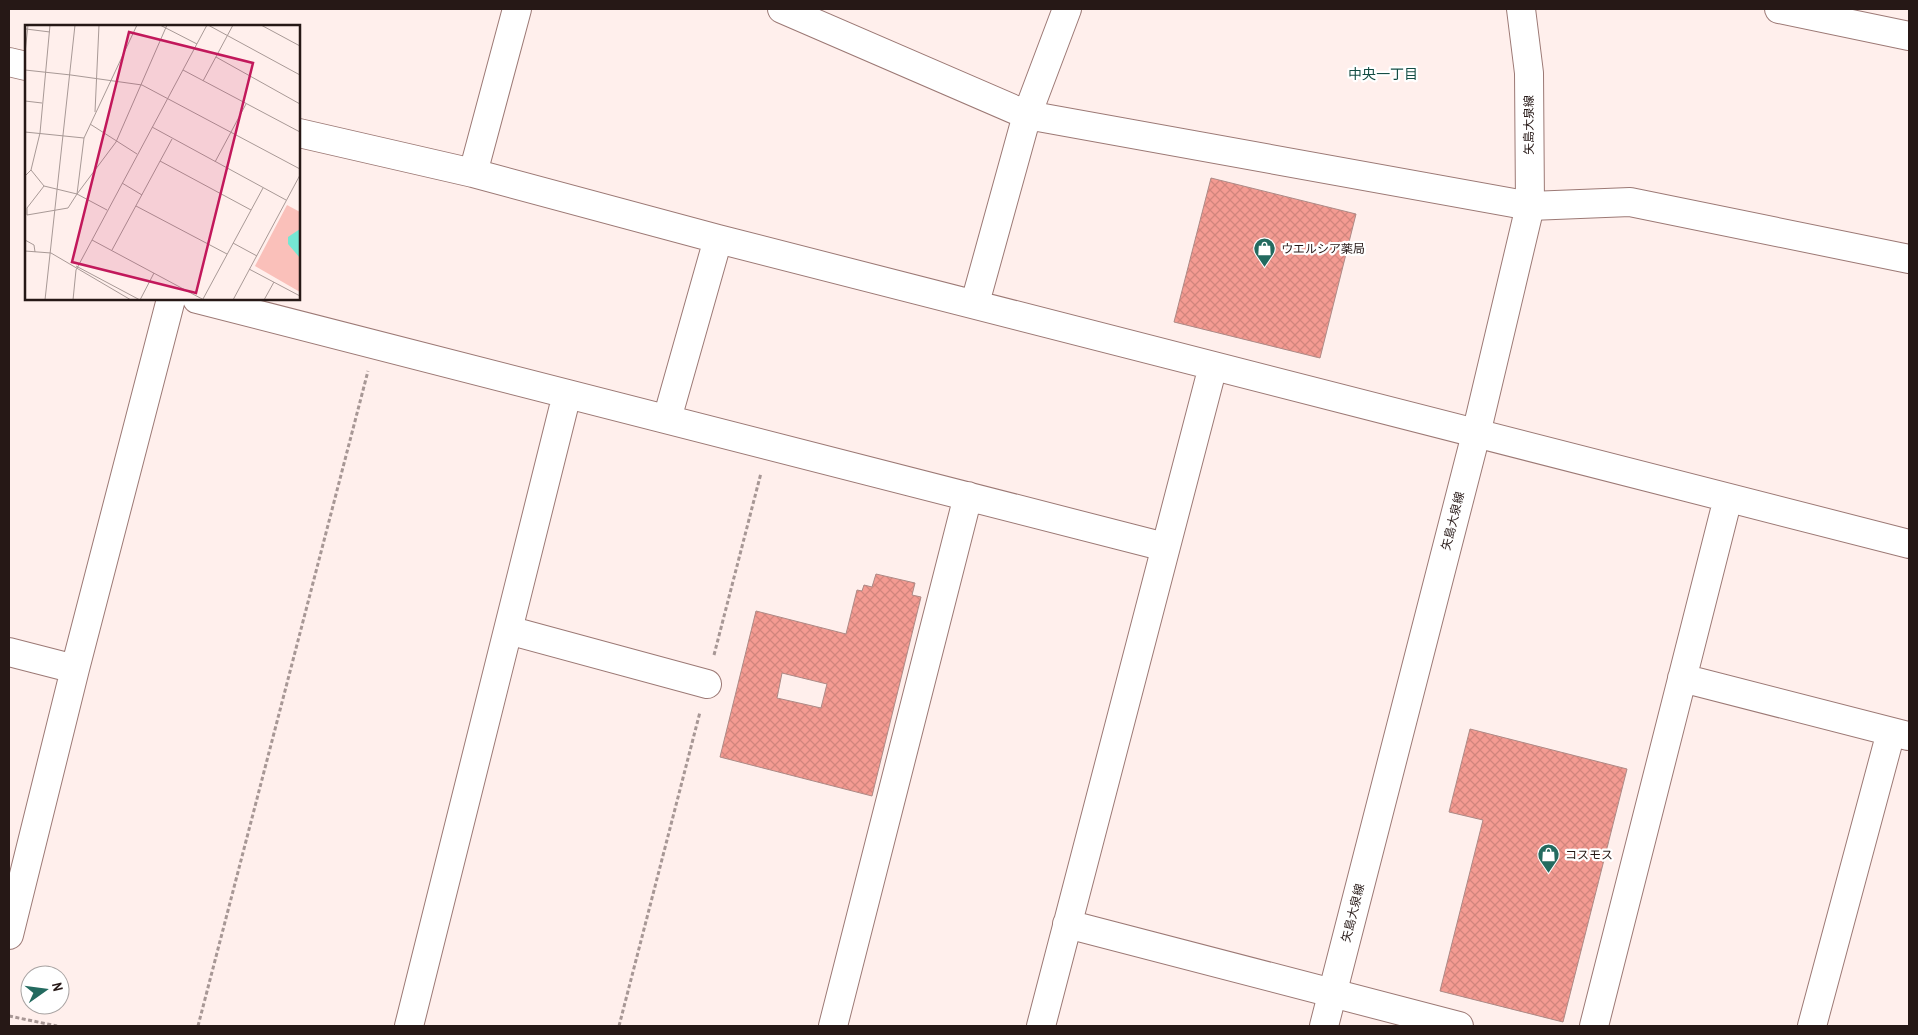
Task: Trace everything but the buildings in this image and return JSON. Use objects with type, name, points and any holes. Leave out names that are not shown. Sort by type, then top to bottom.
[{"type":"street","points":[[473,174],[517,9]]},
{"type":"street","points":[[782,9],[1027,115],[1530,206],[1630,202],[1909,259]]},
{"type":"street","points":[[975,304],[1027,115],[1067,9]]},
{"type":"street","name":"矢島大泉線","points":[[1324,1026],[1476,434],[1530,206],[1529,73],[1521,9]]},
{"type":"street","points":[[1779,9],[1909,36]]},
{"type":"street","points":[[9,62],[25,66]]},
{"type":"street","points":[[300,134],[473,174],[1476,434],[1909,544]]},
{"type":"street","points":[[667,419],[718,238]]},
{"type":"street","points":[[9,935],[74,669],[171,300]]},
{"type":"street","points":[[201,300],[1164,547]]},
{"type":"street","points":[[1041,1026],[1164,547],[1213,366]]},
{"type":"street","points":[[409,1026],[567,394]]},
{"type":"street","points":[[833,1026],[968,496]]},
{"type":"street","points":[[1594,1026],[1728,498]]},
{"type":"street","points":[[508,630],[707,684]]},
{"type":"street","points":[[9,652],[74,669]]},
{"type":"street","points":[[1682,678],[1900,734],[1812,1026]]},
{"type":"street","points":[[1067,924],[1459,1026]]},
{"type":"path","points":[[198,1026],[375,344]]},
{"type":"path","points":[[619,1026],[768,445]]},
{"type":"path","points":[[9,1016],[57,1026]]},
{"type":"place","name":"ウエルシア薬局","points":[[1265,268]]},
{"type":"place","name":"コスモス","points":[[1549,874]]},
{"type":"district","name":"中央一丁目","points":[[1383,74]]}]
